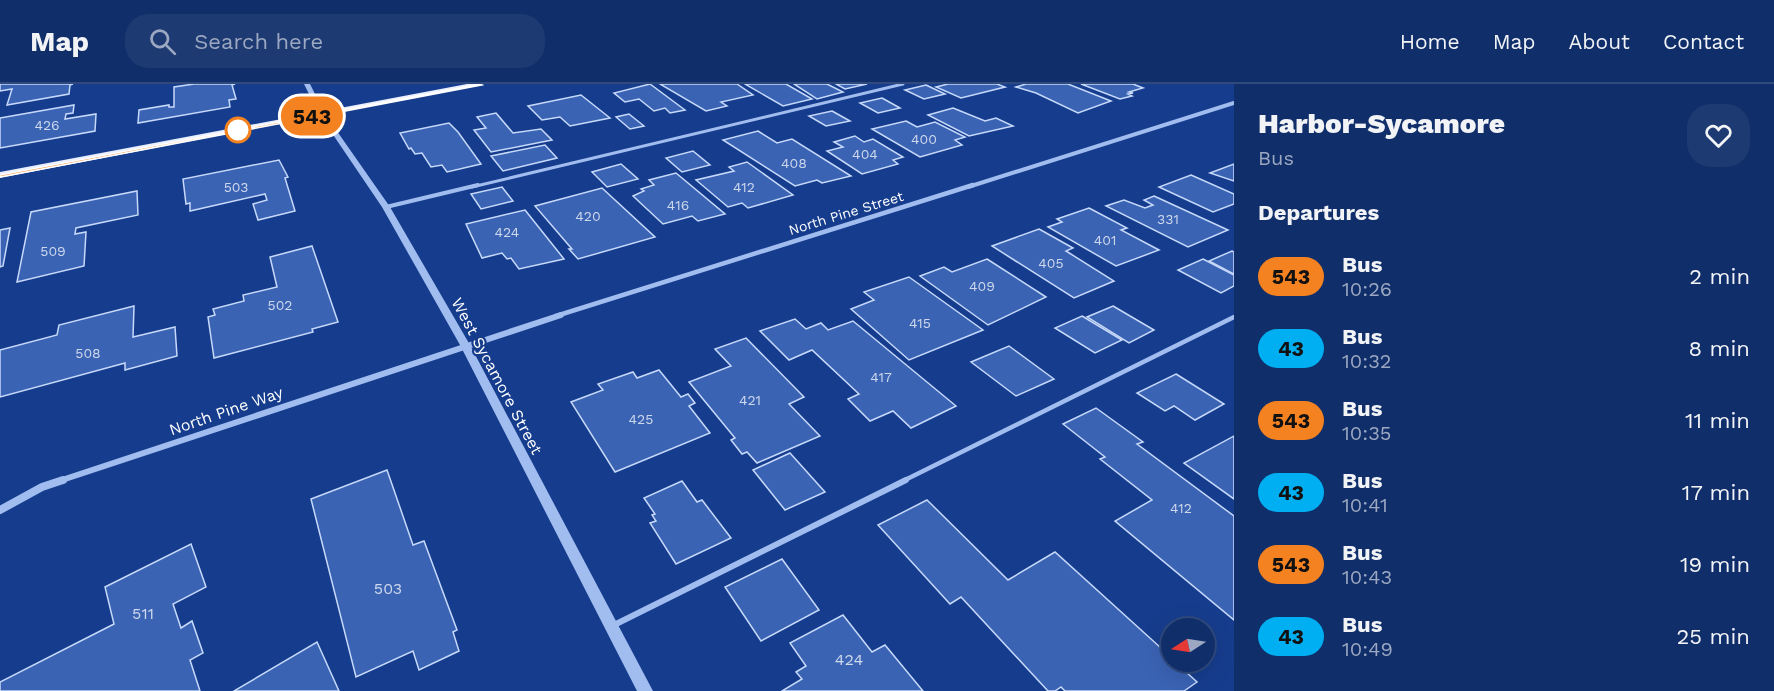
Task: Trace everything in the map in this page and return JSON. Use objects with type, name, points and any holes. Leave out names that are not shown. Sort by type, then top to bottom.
[{"type":"main road","points":[[0,175],[480,84]]},
{"type":"street","name":"West Sycamore Street","points":[[307,84],[322,114],[386,207],[465,345],[645,691]]},
{"type":"street","name":"North Pine Street","points":[[465,345],[1234,103]]},
{"type":"street","name":"North Pine Way","points":[[0,510],[42,487],[465,345]]},
{"type":"lane","points":[[386,207],[903,84]]},
{"type":"lane","points":[[611,626],[1234,317]]},
{"type":"building","points":[[0,84],[73,84],[70,85],[69,94],[7,105],[12,89],[0,91]]},
{"type":"building","points":[[194,84],[235,84],[232,85],[236,99],[229,100],[230,107],[138,123],[139,110],[169,105],[169,107],[174,107],[174,87]]},
{"type":"building","points":[[650,84],[685,110],[670,113],[665,108],[654,111],[639,99],[625,102],[614,93]]},
{"type":"building","points":[[660,84],[737,84],[753,95],[721,102],[727,106],[706,111]]},
{"type":"building","points":[[745,84],[786,84],[812,99],[783,106]]},
{"type":"building","points":[[794,84],[827,84],[843,92],[817,99]]},
{"type":"building","points":[[836,84],[867,84],[845,89]]},
{"type":"building","points":[[948,84],[997,84],[1005,87],[961,98],[936,87]]},
{"type":"building","points":[[1026,84],[1068,84],[1111,101],[1078,113],[1036,93],[1016,87]]},
{"type":"building","points":[[1081,84],[1133,84],[1143,88],[1129,92],[1133,93],[1128,94],[1132,96],[1120,99]]},
{"type":"building","points":[[926,85],[945,94],[924,99],[905,90]]},
{"type":"building","points":[[581,95],[610,118],[570,126],[560,117],[542,120],[528,106]]},
{"type":"building","points":[[882,98],[900,108],[878,113],[860,103]]},
{"type":"building","points":[[74,105],[73,113],[66,114],[65,119],[96,114],[95,131],[0,148],[0,118]]},
{"type":"building","points":[[953,108],[985,121],[996,118],[1013,126],[969,136],[928,115]]},
{"type":"building","points":[[832,111],[850,121],[826,126],[809,116]]},
{"type":"building","points":[[496,113],[513,133],[541,129],[552,140],[491,152],[474,130],[486,128],[477,117]]},
{"type":"building","points":[[629,114],[644,126],[630,129],[616,117]]},
{"type":"building","points":[[906,121],[917,127],[935,122],[965,137],[955,140],[962,145],[920,157],[872,129]]},
{"type":"building","points":[[449,123],[481,164],[447,172],[442,165],[431,167],[422,153],[415,154],[411,148],[409,149],[400,133]]},
{"type":"building","points":[[758,131],[777,143],[792,139],[851,176],[822,183],[817,180],[795,186],[723,140]]},
{"type":"building","points":[[855,136],[864,142],[873,139],[903,157],[893,160],[898,164],[862,174],[827,151],[843,147],[834,142]]},
{"type":"building","points":[[545,145],[557,158],[503,171],[491,156]]},
{"type":"building","points":[[693,151],[710,165],[682,172],[666,158]]},
{"type":"building","points":[[279,160],[288,177],[285,178],[295,211],[258,220],[253,204],[267,200],[265,194],[190,211],[190,203],[186,204],[183,179]]},
{"type":"building","points":[[747,162],[793,195],[748,208],[742,203],[728,207],[696,180],[734,171],[729,167]]},
{"type":"building","points":[[621,164],[638,179],[607,187],[592,172]]},
{"type":"building","points":[[1234,164],[1234,181],[1210,173]]},
{"type":"building","points":[[676,173],[725,214],[698,221],[692,216],[663,224],[633,196],[644,191],[641,189],[654,185],[649,180]]},
{"type":"building","points":[[1191,175],[1234,194],[1234,204],[1213,212],[1159,187]]},
{"type":"building","points":[[502,187],[513,201],[481,209],[471,194]]},
{"type":"building","points":[[602,188],[655,237],[578,259],[535,206]]},
{"type":"building","points":[[137,191],[138,215],[76,228],[75,234],[86,232],[84,266],[17,282],[31,212]]},
{"type":"building","points":[[1154,196],[1228,230],[1188,247],[1106,206],[1124,200],[1145,208],[1153,205],[1144,200]]},
{"type":"building","points":[[1089,208],[1127,228],[1121,230],[1159,250],[1116,266],[1048,227],[1062,222],[1057,219]]},
{"type":"building","points":[[525,210],[564,259],[519,269],[511,258],[507,259],[502,253],[482,258],[466,224]]},
{"type":"building","points":[[10,228],[3,266],[0,267],[0,230]]},
{"type":"building","points":[[1039,229],[1073,248],[1066,251],[1114,281],[1074,298],[992,246]]},
{"type":"building","points":[[312,246],[338,322],[312,329],[313,332],[214,358],[208,317],[215,315],[213,309],[244,301],[243,295],[277,287],[270,257]]},
{"type":"building","points":[[1234,252],[1234,274],[1209,261]]},
{"type":"building","points":[[987,259],[1046,297],[988,325],[920,276],[944,267],[952,272]]},
{"type":"building","points":[[1203,259],[1234,275],[1234,286],[1221,293],[1178,270]]},
{"type":"building","points":[[909,277],[983,330],[909,360],[851,309],[874,300],[864,292]]},
{"type":"building","points":[[134,306],[133,337],[175,327],[177,356],[125,370],[125,363],[0,397],[0,350],[57,335],[59,325]]},
{"type":"building","points":[[1113,306],[1154,330],[1129,343],[1087,317]]},
{"type":"building","points":[[1082,316],[1122,340],[1095,353],[1055,328]]},
{"type":"building","points":[[795,319],[806,329],[821,323],[828,330],[853,321],[956,406],[911,428],[893,411],[870,421],[848,399],[859,394],[812,350],[789,360],[760,331]]},
{"type":"building","points":[[746,338],[804,397],[789,404],[820,436],[757,463],[747,452],[742,454],[731,440],[735,438],[689,382],[731,366],[715,349]]},
{"type":"building","points":[[1009,346],[1054,379],[1016,396],[971,362]]},
{"type":"building","points":[[659,370],[681,397],[688,394],[695,403],[689,406],[710,433],[615,472],[571,402],[603,390],[598,384],[633,372],[637,378]]},
{"type":"building","points":[[1176,374],[1224,404],[1195,420],[1174,406],[1165,411],[1137,393]]},
{"type":"building","points":[[1096,408],[1143,442],[1137,444],[1234,516],[1234,620],[1115,521],[1152,500],[1100,459],[1105,457],[1063,424]]},
{"type":"building","points":[[1234,436],[1234,499],[1184,463]]},
{"type":"building","points":[[790,453],[825,492],[785,510],[753,470]]},
{"type":"building","points":[[387,470],[413,545],[424,541],[457,630],[453,632],[459,651],[419,670],[413,651],[356,677],[311,499]]},
{"type":"building","points":[[682,481],[697,502],[702,500],[731,538],[676,564],[650,523],[656,521],[652,515],[655,514],[644,498]]},
{"type":"building","points":[[927,500],[1008,580],[1055,552],[1161,648],[1161,672],[1186,672],[1197,682],[1184,691],[1065,691],[1061,687],[1055,691],[1048,691],[961,597],[950,604],[878,525]]},
{"type":"building","points":[[191,544],[206,587],[173,604],[181,628],[192,621],[203,653],[190,660],[200,691],[0,691],[0,682],[114,624],[105,587]]},
{"type":"building","points":[[782,559],[819,610],[761,641],[725,587]]},
{"type":"building","points":[[843,615],[872,652],[885,645],[923,691],[782,691],[802,679],[796,672],[806,666],[790,643]]},
{"type":"building","points":[[317,642],[339,691],[234,691]]},
{"type":"bus line","name":"543","points":[[0,175],[480,84]]}]
